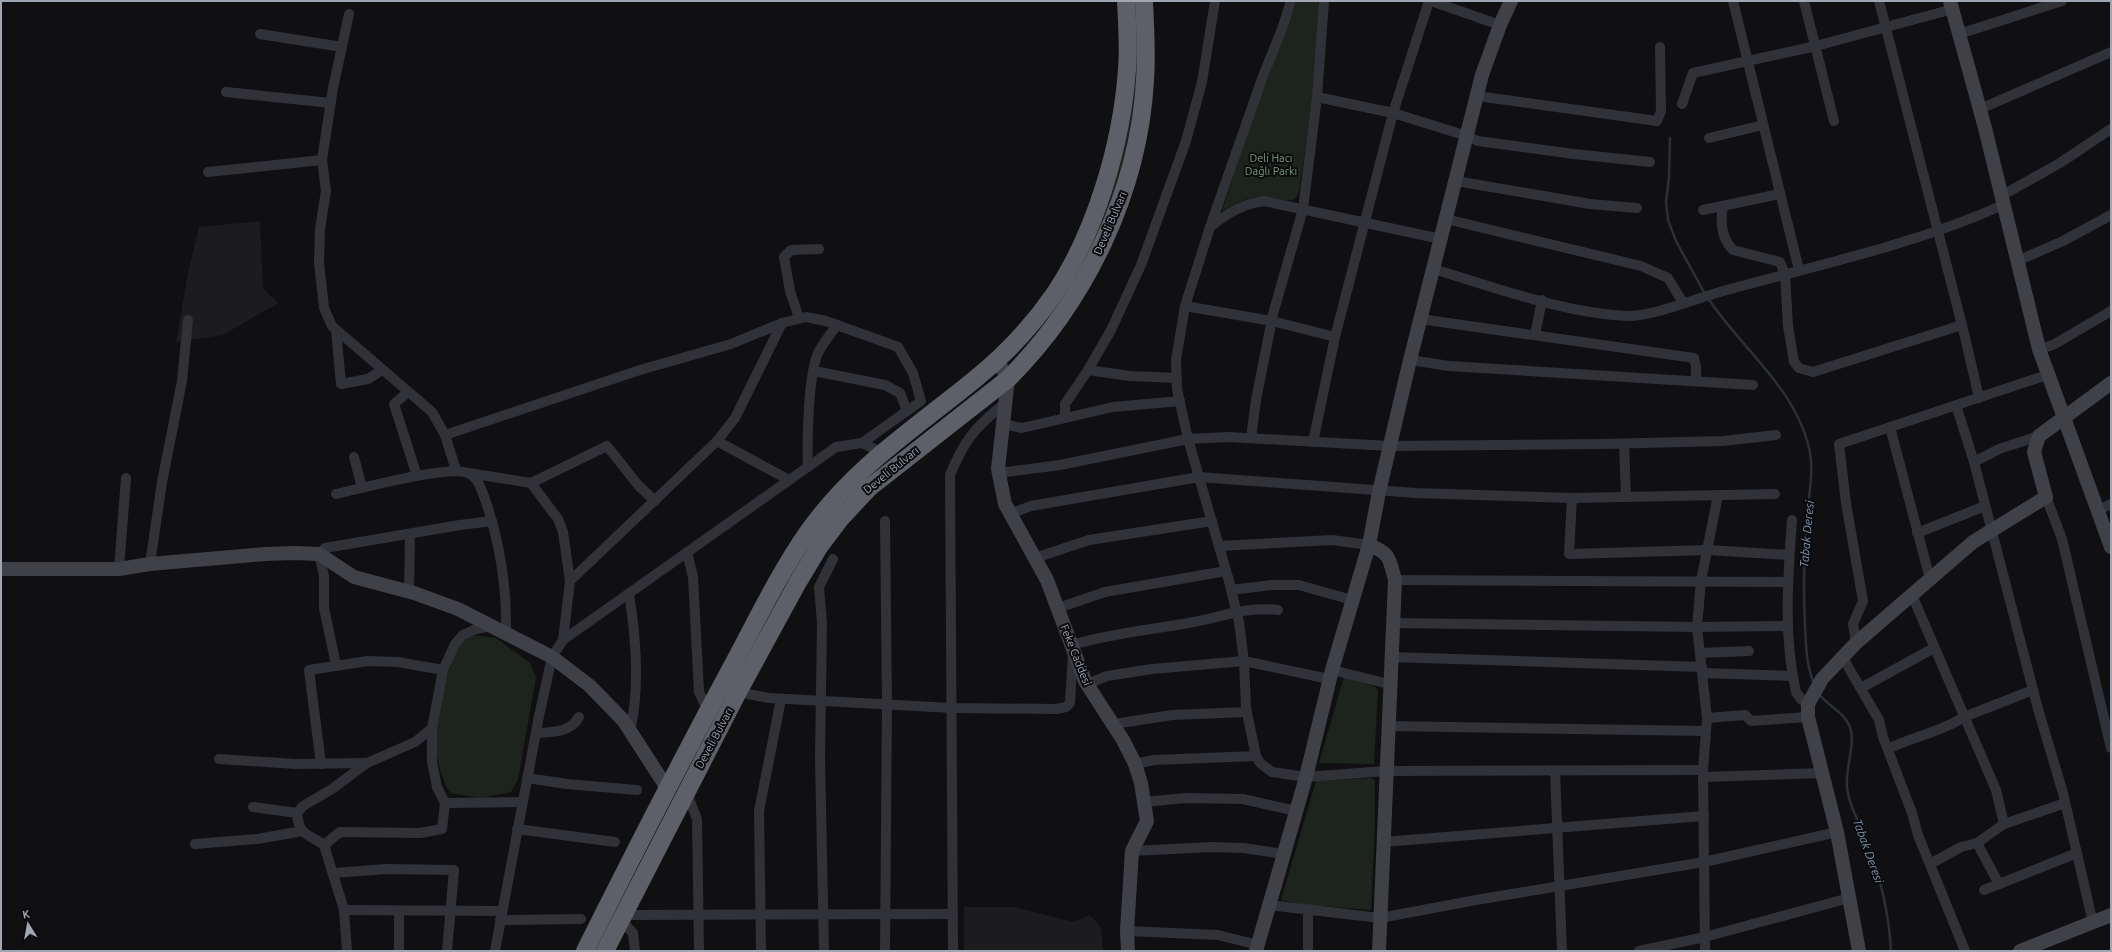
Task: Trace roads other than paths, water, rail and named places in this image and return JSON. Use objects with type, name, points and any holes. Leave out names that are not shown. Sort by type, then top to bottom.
[{"type":"highway","name":"Develi Bulvarı","points":[[585,951],[667,788],[801,541],[843,488],[881,452],[997,360],[1043,310],[1056,292],[1076,255],[1098,203],[1111,164],[1125,88],[1128,62],[1126,1]]},
{"type":"highway","name":"Develi Bulvarı","points":[[605,951],[738,692],[809,563],[828,534],[855,501],[893,468],[1008,379],[1039,345],[1081,285],[1100,250],[1120,202],[1132,160],[1144,97],[1146,63],[1144,1]]},
{"type":"street","points":[[1065,418],[1065,404],[1088,370],[1111,330],[1141,265],[1186,141],[1202,82],[1216,1]]},
{"type":"street","points":[[1291,1],[1210,226],[1185,306],[1176,360],[1180,401],[1188,439],[1236,611],[1244,661],[1247,712],[1256,756],[1260,763],[1272,772],[1306,777],[1385,771],[1822,773]]},
{"type":"street","points":[[1252,438],[1256,400],[1272,321],[1303,209],[1317,97],[1324,1]]},
{"type":"street","points":[[1313,442],[1335,337],[1393,112],[1430,1],[1500,25]]},
{"type":"street","points":[[1127,931],[1218,935],[1257,948],[1306,777],[1330,675],[1369,545],[1389,446],[1477,96],[1500,25],[1511,1]]},
{"type":"street","points":[[1733,1],[1741,41],[1748,61],[1799,270]]},
{"type":"street","points":[[1804,1],[1834,121]]},
{"type":"street","points":[[1878,1],[1938,230],[1979,398]]},
{"type":"street","points":[[1959,34],[2062,1]]},
{"type":"street","points":[[1682,104],[1693,73],[1816,46],[1885,27],[1952,5],[1980,110],[2038,349],[2111,548]]},
{"type":"street","points":[[348,14],[322,160],[326,191],[320,229],[319,263],[324,308],[332,326],[336,330],[432,412],[445,435],[456,470]]},
{"type":"street","points":[[260,34],[342,47]]},
{"type":"street","points":[[1477,96],[1657,121],[1661,111],[1660,47]]},
{"type":"street","points":[[1980,110],[2111,52]]},
{"type":"street","points":[[226,92],[331,103]]},
{"type":"street","points":[[1317,97],[1393,112],[1485,142],[1574,154],[1650,162]]},
{"type":"street","points":[[1709,138],[1763,125]]},
{"type":"street","points":[[1433,269],[1576,310],[1628,316],[1683,303],[1799,270],[1856,257],[1968,221],[2002,201],[2111,129]]},
{"type":"street","points":[[208,172],[322,160]]},
{"type":"street","points":[[1456,181],[1590,204],[1637,208]]},
{"type":"street","points":[[1703,210],[1780,194]]},
{"type":"street","points":[[1210,226],[1232,210],[1248,203],[1264,201],[1441,239]]},
{"type":"street","points":[[1723,206],[1721,220],[1724,236],[1728,245],[1733,250],[1780,262],[1785,274],[1788,326],[1794,362],[1799,368],[1813,372],[1962,325]]},
{"type":"street","points":[[2017,261],[2064,241],[2111,215]]},
{"type":"street","points":[[1446,219],[1641,266],[1668,278],[1683,303]]},
{"type":"street","points":[[799,318],[790,291],[784,257],[791,250],[819,249]]},
{"type":"street","points":[[1535,335],[1542,300]]},
{"type":"street","points":[[1185,306],[1272,321],[1335,337]]},
{"type":"street","points":[[2038,349],[2053,345],[2111,311]]},
{"type":"street","points":[[445,435],[640,370],[731,344],[782,323],[806,317],[837,325],[898,346],[913,373],[921,401],[862,443],[836,447],[563,640],[552,657],[522,802],[495,951]]},
{"type":"street","points":[[1420,319],[1694,358],[1696,367],[1696,381]]},
{"type":"street","points":[[150,564],[162,482],[182,381],[188,320]]},
{"type":"street","points":[[570,581],[718,441],[738,412],[782,323]]},
{"type":"street","points":[[808,467],[807,442],[814,371],[819,351],[837,325]]},
{"type":"street","points":[[336,330],[342,384],[368,379],[382,370]]},
{"type":"street","points":[[997,360],[1008,379]]},
{"type":"street","points":[[1410,360],[1449,366],[1753,385]]},
{"type":"street","points":[[1088,370],[1130,376],[1177,378]]},
{"type":"street","points":[[814,371],[885,385],[900,393],[907,411]]},
{"type":"street","points":[[1856,643],[1853,624],[1863,601],[1846,503],[1839,444],[2047,375]]},
{"type":"street","name":"Feke Caddesi","points":[[1008,379],[1004,404],[998,473],[1004,504],[1046,580],[1087,684],[1114,724],[1135,764],[1145,802],[1147,821],[1132,851],[1127,931],[1128,951]]},
{"type":"street","points":[[1974,462],[1999,449],[2039,436],[2063,420],[2111,383]]},
{"type":"street","points":[[408,392],[394,404],[417,476]]},
{"type":"street","points":[[1002,424],[1022,428],[1114,407],[1180,401]]},
{"type":"street","points":[[953,951],[950,475],[959,452],[980,423],[1004,404]]},
{"type":"street","points":[[1956,405],[1974,462],[2032,690],[2065,803],[2093,922]]},
{"type":"street","points":[[1890,427],[1930,579]]},
{"type":"street","points":[[998,473],[1060,465],[1188,439],[1228,437],[1389,446],[1624,444],[1723,440],[1776,435]]},
{"type":"street","points":[[2039,436],[2034,452],[2046,497],[2064,546],[2111,748]]},
{"type":"street","points":[[718,441],[789,480]]},
{"type":"street","points":[[862,443],[881,452]]},
{"type":"street","points":[[1624,444],[1626,497]]},
{"type":"street","points":[[336,494],[417,476],[456,470],[532,483],[607,446],[638,485],[655,501]]},
{"type":"street","points":[[354,457],[362,488]]},
{"type":"street","points":[[469,473],[480,486],[492,521],[503,563],[506,603],[506,633]]},
{"type":"street","points":[[1009,514],[1031,506],[1199,477],[1379,492],[1572,498],[1775,494]]},
{"type":"street","points":[[119,569],[126,478]]},
{"type":"street","points":[[532,483],[558,519],[564,532],[570,581],[563,640]]},
{"type":"street","points":[[1705,951],[1703,773],[1707,718],[1697,627],[1701,581],[1718,495]]},
{"type":"street","points":[[1859,951],[1837,832],[1822,773],[1809,706],[1822,679],[1856,643],[1973,542],[2046,497]]},
{"type":"street","points":[[1572,498],[1569,554],[1708,550],[1790,555]]},
{"type":"street","points":[[2097,511],[2111,504]]},
{"type":"street","points":[[1917,533],[1986,506]]},
{"type":"street","points":[[1792,520],[1788,582],[1788,626],[1793,676],[1798,696],[1809,706]]},
{"type":"street","points":[[319,554],[325,548],[492,521]]},
{"type":"street","points":[[885,521],[887,704],[884,915],[885,951]]},
{"type":"street","points":[[1035,558],[1089,540],[1212,521]]},
{"type":"street","points":[[409,592],[410,534]]},
{"type":"street","points":[[1219,546],[1332,540],[1369,545],[1384,551],[1390,560],[1395,580],[1387,726],[1378,951]]},
{"type":"street","points":[[1,569],[119,569],[150,564],[265,554],[294,552],[319,554],[354,578],[409,592],[458,609],[552,657],[590,686],[623,720],[667,788]]},
{"type":"street","points":[[687,552],[693,577],[699,692],[708,711]]},
{"type":"street","points":[[319,554],[324,576],[324,608],[336,665]]},
{"type":"street","points":[[824,951],[822,915],[820,701],[822,623],[819,587],[834,559]]},
{"type":"street","points":[[1058,608],[1105,592],[1226,571]]},
{"type":"street","points":[[1395,580],[1788,582]]},
{"type":"street","points":[[1231,590],[1272,585],[1299,585],[1352,600]]},
{"type":"street","points":[[629,594],[633,618],[636,706],[630,731]]},
{"type":"street","points":[[1912,595],[1996,790],[2004,824]]},
{"type":"street","points":[[738,692],[781,699],[952,708],[1066,707],[1070,703],[1072,648],[1142,629],[1189,623],[1236,611],[1260,608],[1278,610]]},
{"type":"street","points":[[1392,623],[1697,627],[1788,626]]},
{"type":"street","points":[[324,845],[340,832],[420,833],[442,829],[445,803],[437,788],[432,762],[432,728],[443,670],[455,644],[462,635],[476,629],[492,626]]},
{"type":"street","points":[[1861,688],[1934,648]]},
{"type":"street","points":[[1700,653],[1749,651]]},
{"type":"street","points":[[1391,657],[1702,670],[1793,676]]},
{"type":"street","points":[[1842,658],[1879,720],[1888,749],[1912,813],[1918,835],[1965,951]]},
{"type":"street","points":[[321,764],[308,670],[368,661],[398,662],[443,670]]},
{"type":"street","points":[[1087,684],[1107,676],[1145,670],[1244,661],[1389,684]]},
{"type":"street","points":[[1888,749],[1905,740],[1954,723],[1964,717],[2032,690]]},
{"type":"street","points":[[761,951],[759,811],[781,699]]},
{"type":"street","points":[[1707,718],[1745,716],[1751,721],[1809,706]]},
{"type":"street","points":[[1114,724],[1172,715],[1247,712]]},
{"type":"street","points":[[536,733],[559,732],[574,724],[579,716]]},
{"type":"street","points":[[1387,726],[1706,731]]},
{"type":"street","points":[[347,951],[344,910],[334,873],[324,845],[298,826],[297,813],[303,806],[367,763],[415,742],[432,728]]},
{"type":"street","points":[[1135,764],[1160,760],[1256,756]]},
{"type":"street","points":[[219,759],[321,764],[367,763]]},
{"type":"street","points":[[1555,771],[1561,886],[1562,951]]},
{"type":"street","points":[[527,778],[567,784],[637,790]]},
{"type":"street","points":[[686,791],[697,819],[699,951]]},
{"type":"street","points":[[1145,802],[1186,798],[1243,799],[1296,811]]},
{"type":"street","points":[[445,803],[522,802]]},
{"type":"street","points":[[1930,864],[1961,847],[1977,843],[2004,824],[2065,803]]},
{"type":"street","points":[[253,807],[297,813]]},
{"type":"street","points":[[1383,842],[1704,816]]},
{"type":"street","points":[[517,829],[615,842]]},
{"type":"street","points":[[195,844],[257,839],[303,831]]},
{"type":"street","points":[[1269,905],[1380,918],[1704,862],[1837,832]]},
{"type":"street","points":[[1977,843],[1999,884]]},
{"type":"street","points":[[1132,851],[1211,847],[1244,848],[1283,854]]},
{"type":"street","points":[[1984,890],[2077,853]]},
{"type":"street","points":[[334,873],[387,869],[454,870],[452,911],[447,951]]},
{"type":"street","points":[[1639,951],[1705,937],[1849,898]]},
{"type":"street","points":[[1308,909],[1308,951]]},
{"type":"street","points":[[344,910],[452,911],[581,919]]},
{"type":"street","points":[[399,911],[399,951]]},
{"type":"street","points":[[622,917],[699,915],[952,914]]},
{"type":"street","points":[[2020,951],[2111,915]]},
{"type":"street","points":[[622,917],[633,934],[635,951]]},
{"type":"waterway","name":"Tabak Deresi","points":[[1670,138],[1669,177],[1666,202],[1668,220],[1676,241],[1705,294]]},
{"type":"waterway","name":"Tabak Deresi","points":[[1708,298],[1778,385],[1791,404],[1801,423],[1808,444],[1811,471],[1805,544],[1804,598],[1807,655],[1809,669],[1814,684]]},
{"type":"waterway","name":"Tabak Deresi","points":[[1819,694],[1844,717],[1852,733],[1847,772],[1848,794],[1852,808],[1867,841],[1880,881],[1886,909],[1891,951]]},
{"type":"park label","name":"Deli Hacı Dağlı Parkı","points":[[1271,164]]}]
